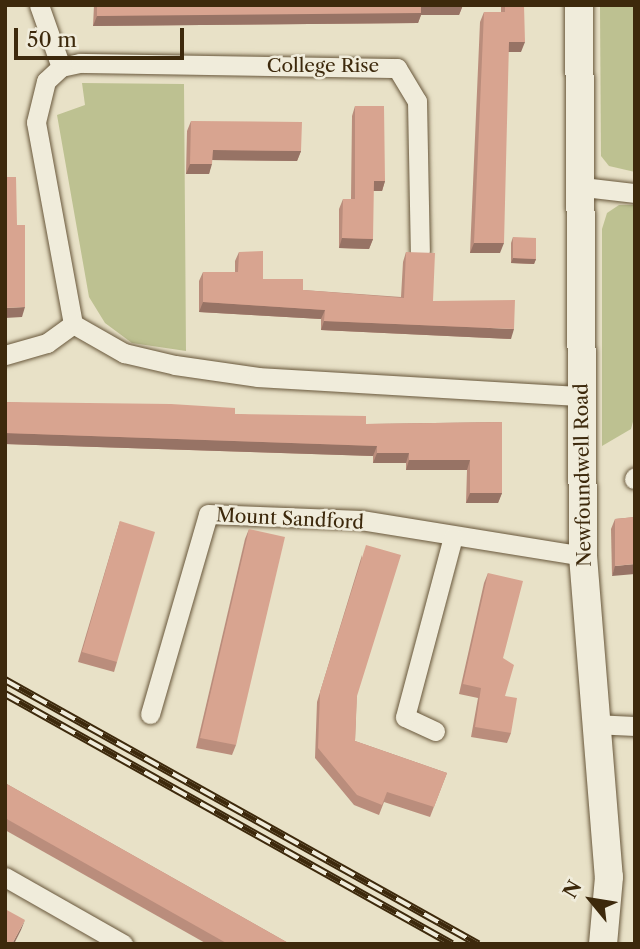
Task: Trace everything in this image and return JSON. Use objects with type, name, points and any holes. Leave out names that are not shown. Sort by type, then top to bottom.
[{"type":"main road","name":"Newfoundwell Road","points":[[579,5],[583,187],[583,556],[593,724],[609,877],[603,944]]},
{"type":"street","points":[[39,5],[61,67],[38,95],[36,122],[73,324]]},
{"type":"street","name":"College Rise","points":[[61,67],[397,68],[417,101],[419,251]]},
{"type":"street","points":[[583,187],[635,193]]},
{"type":"street","points":[[5,355],[47,343],[73,324]]},
{"type":"street","points":[[73,324],[124,352],[175,365],[258,377],[582,396]]},
{"type":"street","name":"Mount Sandford","points":[[150,714],[208,514],[361,520],[583,556]]},
{"type":"street","points":[[435,731],[405,717],[453,537]]},
{"type":"street","points":[[593,724],[635,726]]},
{"type":"street","points":[[5,877],[123,944]]},
{"type":"green space","points":[[600,5],[635,5],[635,172],[609,166],[601,156]]},
{"type":"green space","points":[[82,83],[184,84],[186,351],[132,343],[105,323],[89,297],[57,115],[85,105]]},
{"type":"green space","points":[[619,205],[635,205],[635,414],[631,429],[602,446],[602,229],[607,213]]},
{"type":"building","points":[[97,5],[421,5],[421,13],[97,16]]},
{"type":"building","points":[[505,5],[524,5],[525,42],[509,42],[504,243],[474,243],[484,12],[505,12]]},
{"type":"building","points":[[5,81],[7,177],[16,177],[17,225],[25,225],[25,307],[5,308]]},
{"type":"building","points":[[355,106],[384,106],[385,181],[374,181],[373,239],[342,238],[343,199],[355,199]]},
{"type":"building","points":[[191,121],[302,122],[301,151],[213,150],[212,164],[190,164]]},
{"type":"building","points":[[513,237],[536,238],[536,259],[513,258]]},
{"type":"building","points":[[263,251],[263,279],[303,279],[303,290],[404,298],[406,252],[435,253],[433,301],[515,300],[514,329],[324,321],[325,310],[203,302],[203,272],[238,272],[239,252]]},
{"type":"building","points":[[5,402],[171,404],[235,408],[235,414],[366,416],[366,424],[502,422],[502,493],[470,493],[470,460],[409,460],[409,453],[377,453],[377,446],[5,433]]},
{"type":"building","points":[[635,517],[635,564],[615,566],[615,519]]},
{"type":"building","points":[[120,521],[155,532],[117,662],[82,652]]},
{"type":"building","points":[[249,529],[285,537],[236,745],[200,738]]},
{"type":"building","points":[[366,545],[401,555],[357,696],[355,741],[447,773],[434,807],[387,792],[382,805],[357,795],[318,748],[320,692]]},
{"type":"building","points":[[488,573],[523,581],[503,658],[514,665],[505,696],[517,698],[511,733],[475,727],[481,688],[463,684]]},
{"type":"building","points":[[5,783],[290,944],[228,944],[5,818]]},
{"type":"building","points":[[5,909],[25,920],[12,944],[5,944]]},
{"type":"railway","points":[[5,680],[478,944]]},
{"type":"railway","points":[[5,694],[452,944]]}]
